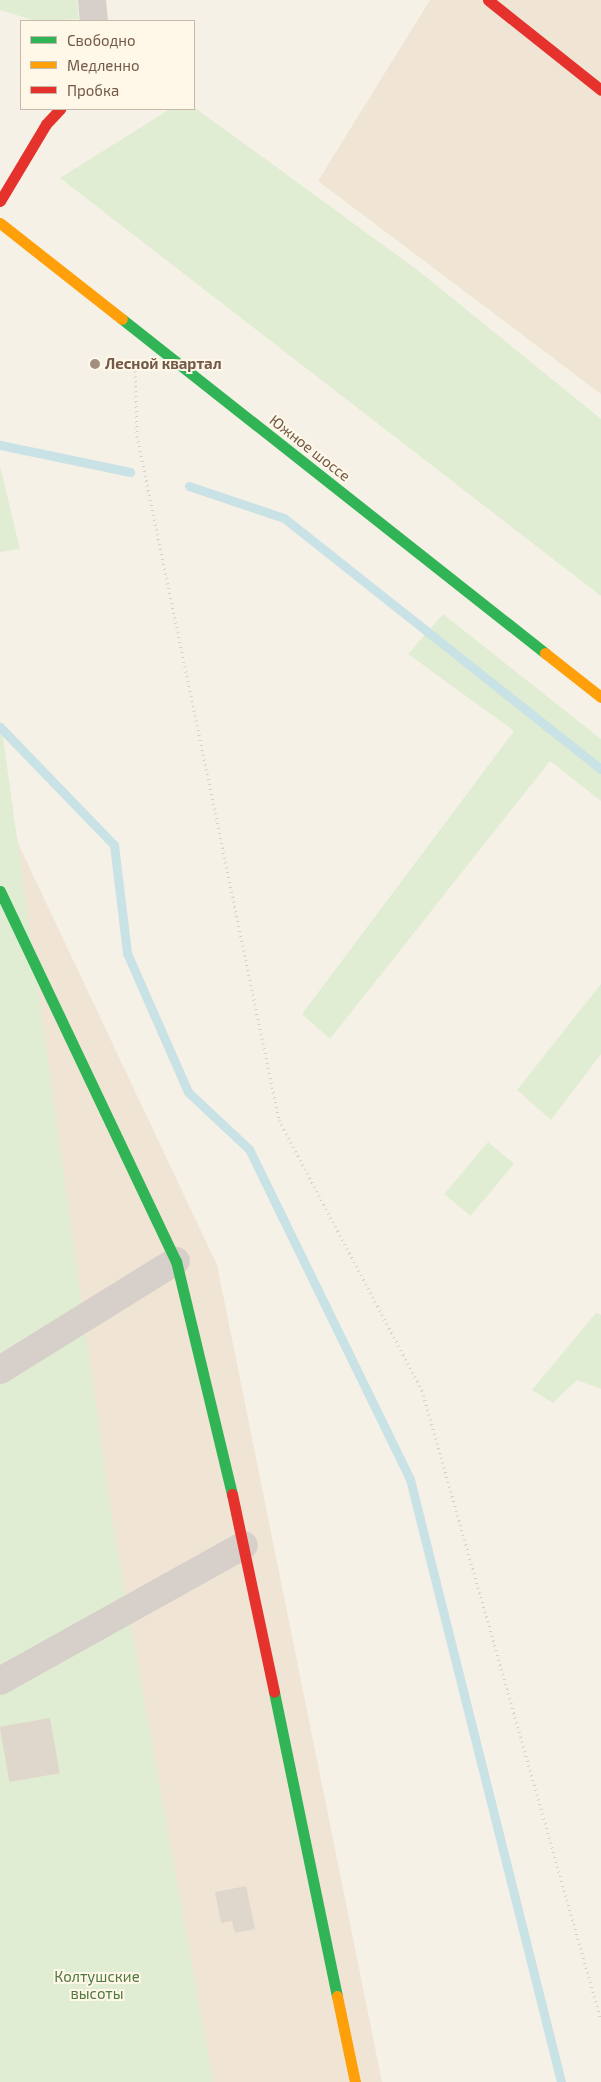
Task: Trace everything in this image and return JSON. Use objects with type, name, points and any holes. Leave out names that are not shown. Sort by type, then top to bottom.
[{"type":"street","points":[[92,0],[94,20]]},
{"type":"street","points":[[488,0],[601,90]]},
{"type":"street","points":[[0,201],[46,124],[59,110]]},
{"type":"street","name":"Южное шоссе","points":[[0,223],[601,697]]},
{"type":"street","points":[[4,909],[176,1262],[244,1545],[355,2082]]},
{"type":"street","points":[[0,1370],[176,1262]]},
{"type":"street","points":[[0,1681],[244,1545]]},
{"type":"path","points":[[133,328],[137,436],[279,1120],[422,1390],[601,2020]]},
{"type":"shaded area","points":[[430,0],[601,0],[601,394],[318,181]]},
{"type":"shaded area","points":[[0,805],[217,1265],[382,2082],[0,2082]]},
{"type":"green space","points":[[0,0],[77,0],[79,19],[33,20],[0,10]]},
{"type":"green space","points":[[195,108],[420,272],[601,419],[601,596],[60,178],[168,110],[195,110]]},
{"type":"green space","points":[[0,466],[20,549],[0,552]]},
{"type":"green space","points":[[443,614],[601,739],[601,801],[550,761],[330,1039],[302,1014],[514,731],[408,654]]},
{"type":"green space","name":"Колтушские высоты","points":[[0,716],[112,1520],[213,2082],[0,2082]]},
{"type":"green space","points":[[601,984],[601,1054],[551,1120],[517,1090]]},
{"type":"green space","points":[[488,1142],[514,1164],[470,1216],[444,1194]]},
{"type":"green space","points":[[596,1313],[601,1315],[601,1389],[577,1380],[553,1403],[532,1390]]},
{"type":"building","points":[[50,1718],[60,1773],[9,1782],[0,1727]]},
{"type":"building","points":[[246,1886],[255,1929],[235,1933],[232,1921],[221,1923],[215,1892]]},
{"type":"waterway","points":[[0,445],[130,472]]},
{"type":"waterway","points":[[189,486],[284,518],[601,769]]},
{"type":"waterway","points":[[0,727],[114,845],[127,953],[188,1092],[249,1149],[410,1479],[561,2082]]},
{"type":"traffic: fast","points":[[122,319],[545,653]]},
{"type":"traffic: fast","points":[[0,891],[176,1261],[232,1494]]},
{"type":"traffic: fast","points":[[274,1692],[337,1996]]},
{"type":"traffic: slow","points":[[0,223],[122,319]]},
{"type":"traffic: slow","points":[[545,653],[601,697]]},
{"type":"traffic: slow","points":[[337,1996],[355,2082]]},
{"type":"traffic: jam","points":[[488,0],[601,90]]},
{"type":"traffic: jam","points":[[0,201],[46,124],[59,110]]},
{"type":"traffic: jam","points":[[232,1494],[274,1692]]},
{"type":"place","name":"Лесной квартал","points":[[95,364]]}]
